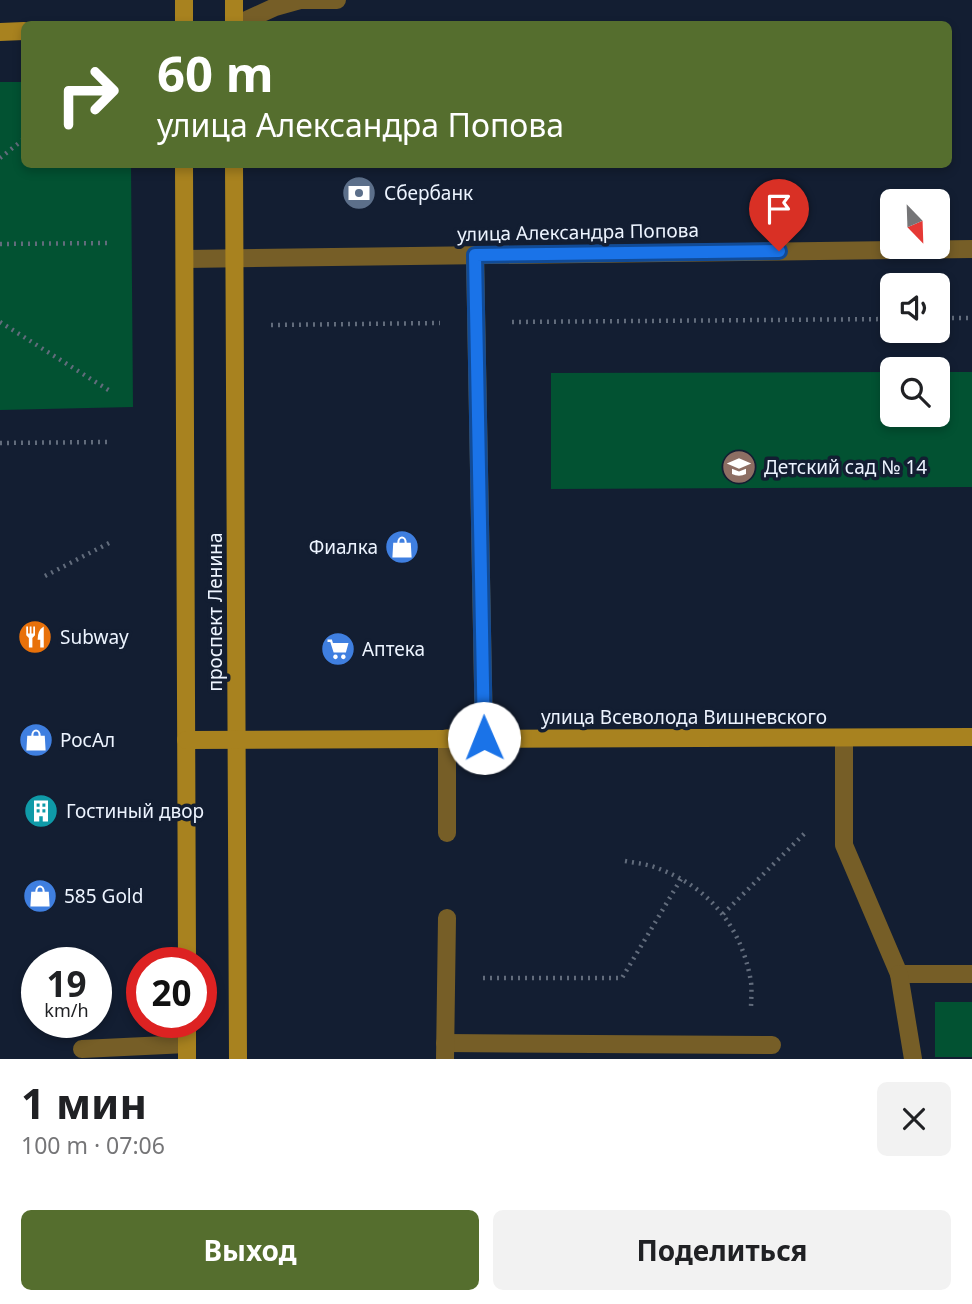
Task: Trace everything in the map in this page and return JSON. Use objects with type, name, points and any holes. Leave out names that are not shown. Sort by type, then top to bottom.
[{"type":"main road","points":[[184,0],[184,21]]},
{"type":"main road","points":[[234,0],[236,21]]},
{"type":"main road","points":[[0,32],[21,31]]},
{"type":"main road","name":"проспект Ленина","points":[[184,168],[187,947]]},
{"type":"main road","name":"проспект Ленина","points":[[234,168],[238,1059]]},
{"type":"main road","name":"улица Всеволода Вишневского","points":[[186,740],[972,737]]},
{"type":"street","points":[[243,21],[300,0],[337,0]]},
{"type":"street","name":"улица Александра Попова","points":[[185,259],[972,249]]},
{"type":"street","points":[[475,255],[484,738]]},
{"type":"street","points":[[447,738],[447,833]]},
{"type":"street","points":[[844,738],[844,845],[899,974],[913,1059]]},
{"type":"street","points":[[447,918],[445,1051],[772,1045]]},
{"type":"street","points":[[899,974],[972,974]]},
{"type":"street","points":[[82,1049],[187,1052]]},
{"type":"path","points":[[0,158],[21,141]]},
{"type":"path","points":[[0,244],[110,243]]},
{"type":"path","points":[[950,318],[972,318]]},
{"type":"path","points":[[271,325],[880,319]]},
{"type":"path","points":[[0,322],[110,391]]},
{"type":"path","points":[[0,443],[111,442]]},
{"type":"path","points":[[45,576],[111,542]]},
{"type":"path","points":[[723,914],[844,794]]},
{"type":"path","points":[[625,861],[654,867],[681,878],[704,893],[723,914],[742,947],[751,984],[751,1045]]},
{"type":"path","points":[[446,978],[622,978],[681,878]]},
{"type":"green space","points":[[0,82],[21,82],[21,168],[131,168],[133,407],[0,410]]},
{"type":"green space","points":[[880,372],[880,427],[950,427],[950,372],[972,372],[972,487],[551,489],[551,373]]},
{"type":"green space","points":[[935,1002],[972,1002],[972,1057],[935,1057]]},
{"type":"place","name":"Сбербанк","points":[[359,193]]},
{"type":"place","name":"Детский сад № 14","points":[[739,467]]},
{"type":"place","name":"Фиалка","points":[[402,547]]},
{"type":"place","name":"Subway","points":[[35,637]]},
{"type":"place","name":"Аптека","points":[[338,649]]},
{"type":"place","name":"РосАл","points":[[36,740]]},
{"type":"place","name":"Гостиный двор","points":[[41,811]]},
{"type":"place","name":"585 Gold","points":[[40,896]]},
{"type":"route","points":[[484,738],[475,255],[779,251]]}]
